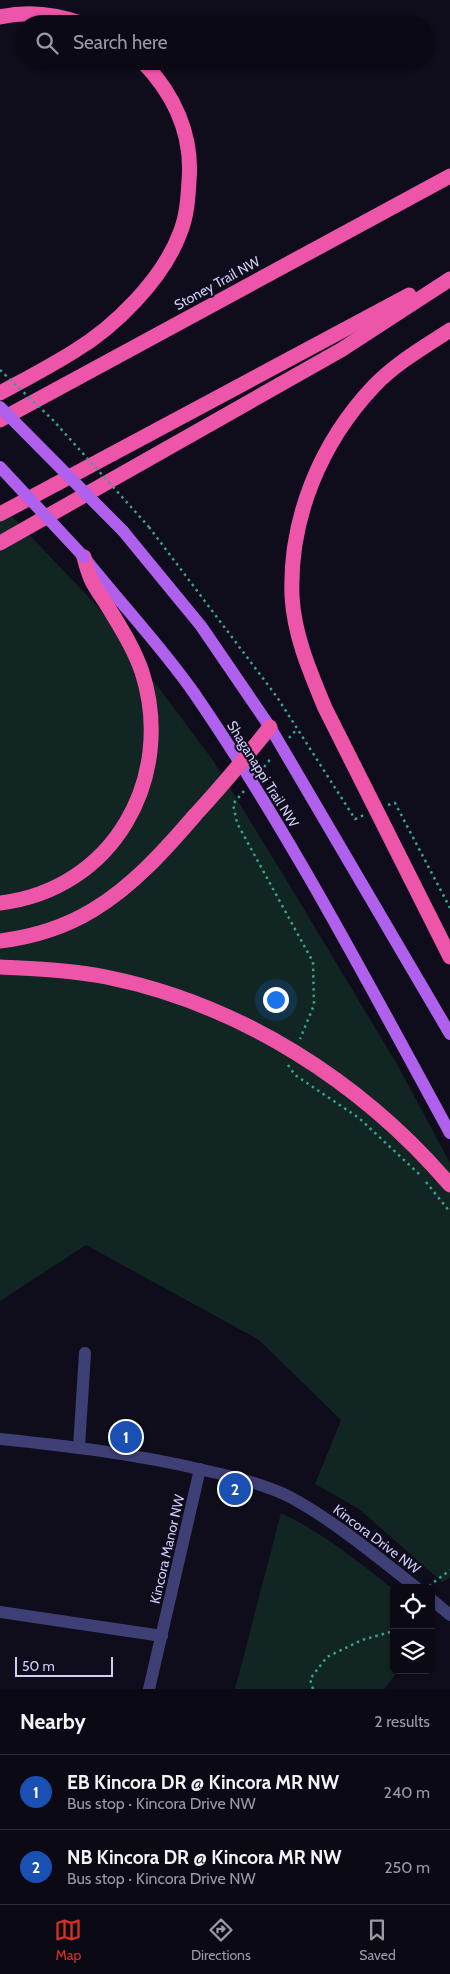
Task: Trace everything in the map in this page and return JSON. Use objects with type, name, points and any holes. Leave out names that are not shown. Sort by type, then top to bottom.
[{"type":"highway","points":[[18,15],[36,13],[53,15]]},
{"type":"highway","points":[[0,17],[15,15]]},
{"type":"highway","points":[[0,393],[74,352],[110,324],[152,283],[168,259],[180,232],[188,206],[189,144],[182,122],[170,96],[151,70]]},
{"type":"highway","name":"Stoney Trail NW","points":[[0,420],[450,176]]},
{"type":"highway","points":[[0,514],[450,273]]},
{"type":"highway","points":[[0,543],[340,350],[450,279]]},
{"type":"highway","points":[[450,330],[402,362],[375,385],[350,415],[317,471],[304,500],[293,562],[292,596],[297,626],[308,666],[325,708],[450,957]]},
{"type":"highway","points":[[0,903],[32,897],[59,887],[81,873],[115,840],[132,815],[141,796],[147,776],[151,756],[152,730],[149,695],[132,648],[91,580],[84,557]]},
{"type":"highway","points":[[0,941],[52,929],[112,898],[175,838],[241,764],[270,727]]},
{"type":"highway","points":[[0,967],[61,970],[106,977],[195,1003],[250,1027],[294,1052],[349,1088],[386,1118],[430,1161],[450,1185]]},
{"type":"main road","name":"Shaganappi Trail NW","points":[[0,407],[123,531],[200,626],[282,746],[450,1034]]},
{"type":"main road","name":"Shaganappi Trail NW","points":[[0,467],[84,557],[193,692],[241,764],[309,878],[450,1133]]},
{"type":"street","points":[[79,1447],[84,1353]]},
{"type":"street","name":"Kincora Drive NW","points":[[0,1439],[79,1447],[165,1461],[234,1477],[288,1496],[340,1528],[412,1584]]},
{"type":"street","name":"Kincora Manor NW","points":[[149,1689],[200,1469]]},
{"type":"street","points":[[435,1603],[450,1615]]},
{"type":"street","points":[[0,1612],[162,1636]]},
{"type":"path","points":[[0,370],[52,418],[149,527],[277,697],[355,820],[376,809],[395,803],[450,908]]},
{"type":"path","points":[[297,729],[233,804],[237,823],[313,962],[314,1005],[294,1052],[286,1061],[295,1075],[359,1118],[424,1178],[450,1212]]},
{"type":"path","points":[[434,1582],[450,1570]]},
{"type":"path","points":[[313,1689],[310,1679],[327,1657],[362,1640],[390,1632]]},
{"type":"green space","points":[[0,504],[100,609],[212,759],[398,1066],[450,1163],[450,1578],[442,1582],[359,1509],[315,1484],[341,1420],[259,1340],[86,1245],[0,1301]]},
{"type":"green space","points":[[281,1513],[326,1539],[390,1587],[390,1674],[396,1674],[384,1689],[235,1689]]},
{"type":"place","name":"EB Kincora DR @ Kincora MR NW","points":[[126,1437]]},
{"type":"place","name":"NB Kincora DR @ Kincora MR NW","points":[[235,1489]]}]
